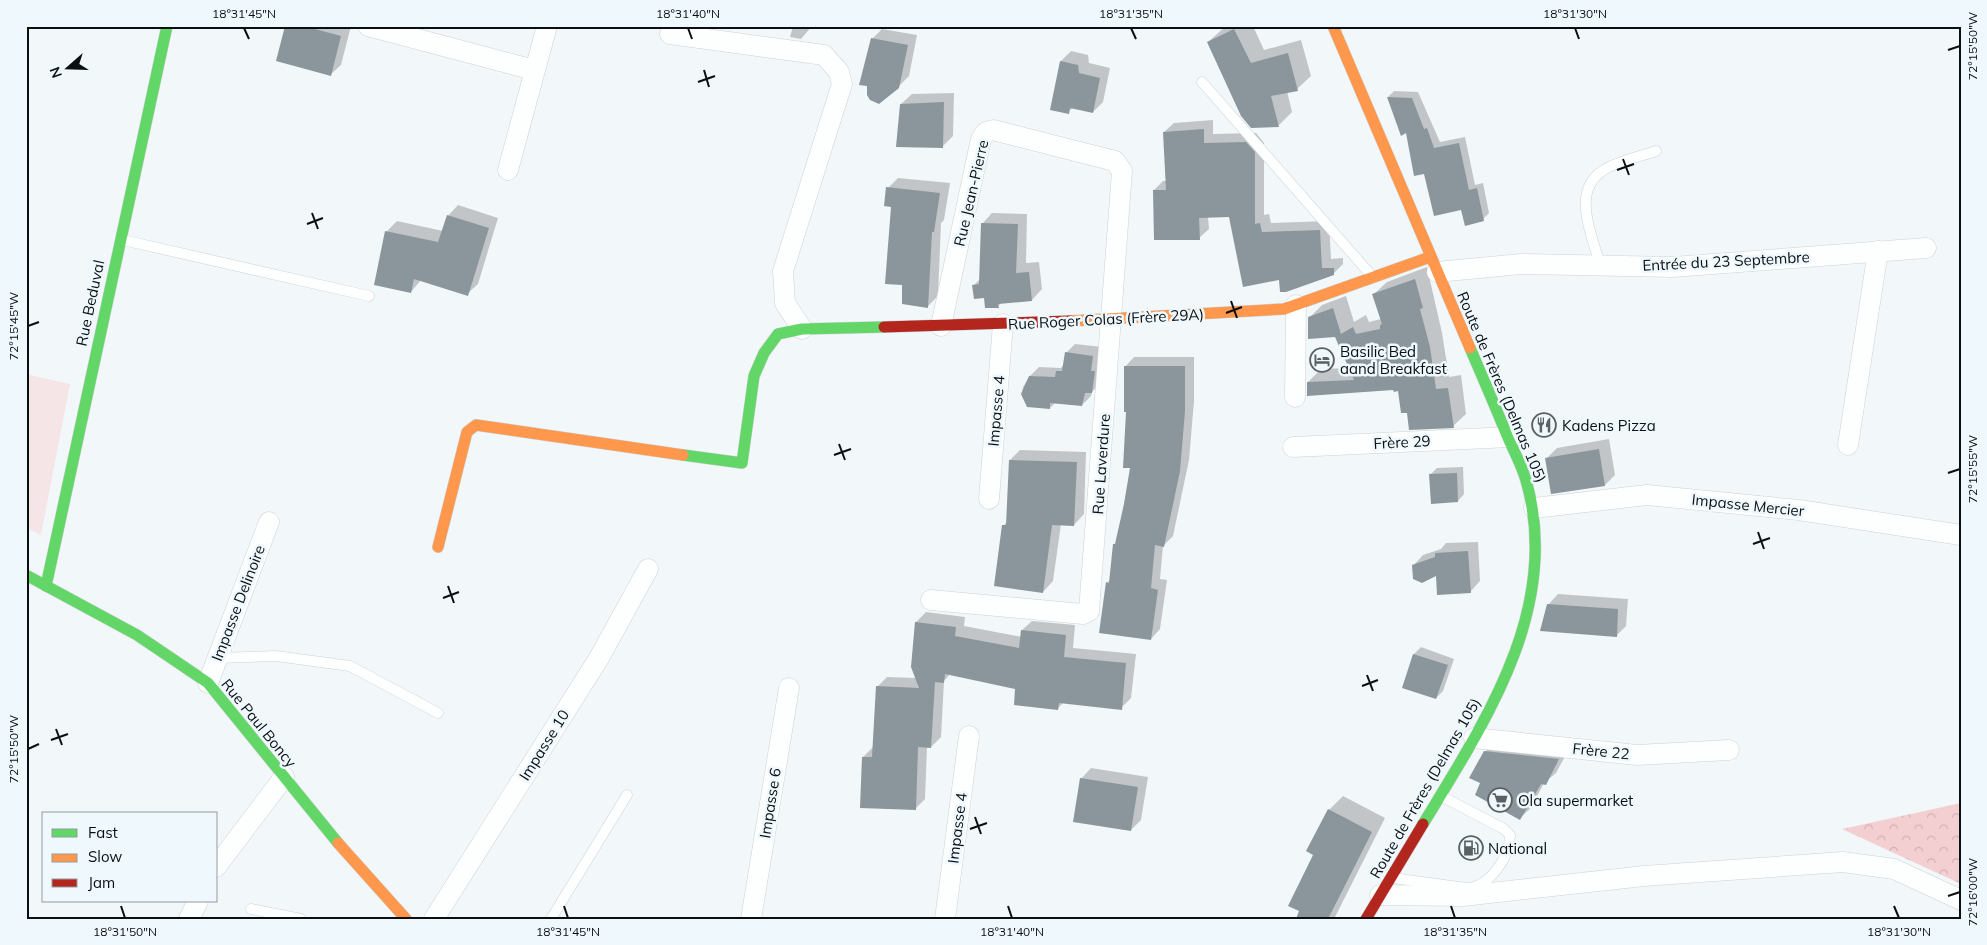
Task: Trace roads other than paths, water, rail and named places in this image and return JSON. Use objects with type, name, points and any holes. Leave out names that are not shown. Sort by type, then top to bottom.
[{"type":"street","name":"Rue Beduval","points":[[46,586],[119,239],[167,26]]},
{"type":"street","points":[[508,170],[547,26]]},
{"type":"street","points":[[371,27],[534,70]]},
{"type":"street","name":"Route de Frères (Delmas 105)","points":[[1339,28],[1433,264],[1528,482],[1534,508],[1537,559],[1528,616],[1514,658],[1474,738],[1366,919]]},
{"type":"street","points":[[670,34],[824,55],[839,72],[842,84],[783,271],[785,303],[802,329]]},
{"type":"street","name":"Rue Jean-Pierre","points":[[941,326],[981,139],[986,132],[993,130],[1115,161]]},
{"type":"street","name":"Rue Laverdure","points":[[931,600],[1083,614],[1089,611],[1122,171],[1115,161]]},
{"type":"street","name":"Entrée du 23 Septembre","points":[[1433,264],[1673,267],[1926,248]]},
{"type":"street","points":[[1848,445],[1878,252]]},
{"type":"street","name":"Rue Roger Colas (Frère 29A)","points":[[438,547],[467,432],[476,425],[595,444],[742,463],[754,376],[764,353],[778,334],[802,329],[1112,320],[1284,309],[1374,278],[1433,264]]},
{"type":"street","points":[[1295,396],[1296,305]]},
{"type":"street","name":"Impasse 4","points":[[989,499],[1003,324]]},
{"type":"street","name":"Frère 29","points":[[1293,447],[1510,437]]},
{"type":"street","name":"Impasse Mercier","points":[[1534,508],[1647,495],[1799,510],[1961,535]]},
{"type":"street","name":"Impasse Delinoire","points":[[208,683],[269,522]]},
{"type":"street","name":"Impasse 10","points":[[434,919],[599,658],[648,569]]},
{"type":"street","name":"Rue Paul Boncy","points":[[26,575],[137,635],[208,683],[269,756],[343,850],[406,919]]},
{"type":"street","name":"Impasse 6","points":[[751,919],[789,688]]},
{"type":"street","name":"Impasse 4","points":[[945,919],[968,736]]},
{"type":"street","name":"Frère 22","points":[[1474,738],[1637,755],[1729,750]]},
{"type":"street","points":[[218,861],[223,847],[284,777]]},
{"type":"street","points":[[1385,886],[1462,896],[1654,875],[1843,862],[1894,869],[1961,900]]},
{"type":"street","points":[[189,919],[198,902]]},
{"type":"lane","points":[[1202,82],[1374,278]]},
{"type":"lane","points":[[1600,266],[1584,201],[1590,180],[1608,167],[1656,151]]},
{"type":"lane","points":[[119,239],[369,296]]},
{"type":"lane","points":[[217,658],[276,656],[350,666],[438,713]]},
{"type":"lane","points":[[551,919],[627,795]]},
{"type":"lane","points":[[1385,886],[1473,888],[1490,879],[1510,845],[1510,835],[1504,829],[1440,795]]},
{"type":"lane","points":[[250,908],[301,919]]},
{"type":"place","name":"Basilic Bed aand Breakfast","points":[[1322,360]]},
{"type":"place","name":"Kadens Pizza","points":[[1544,425]]},
{"type":"place","name":"Ola supermarket","points":[[1500,800]]},
{"type":"place","name":"National","points":[[1471,848]]}]
